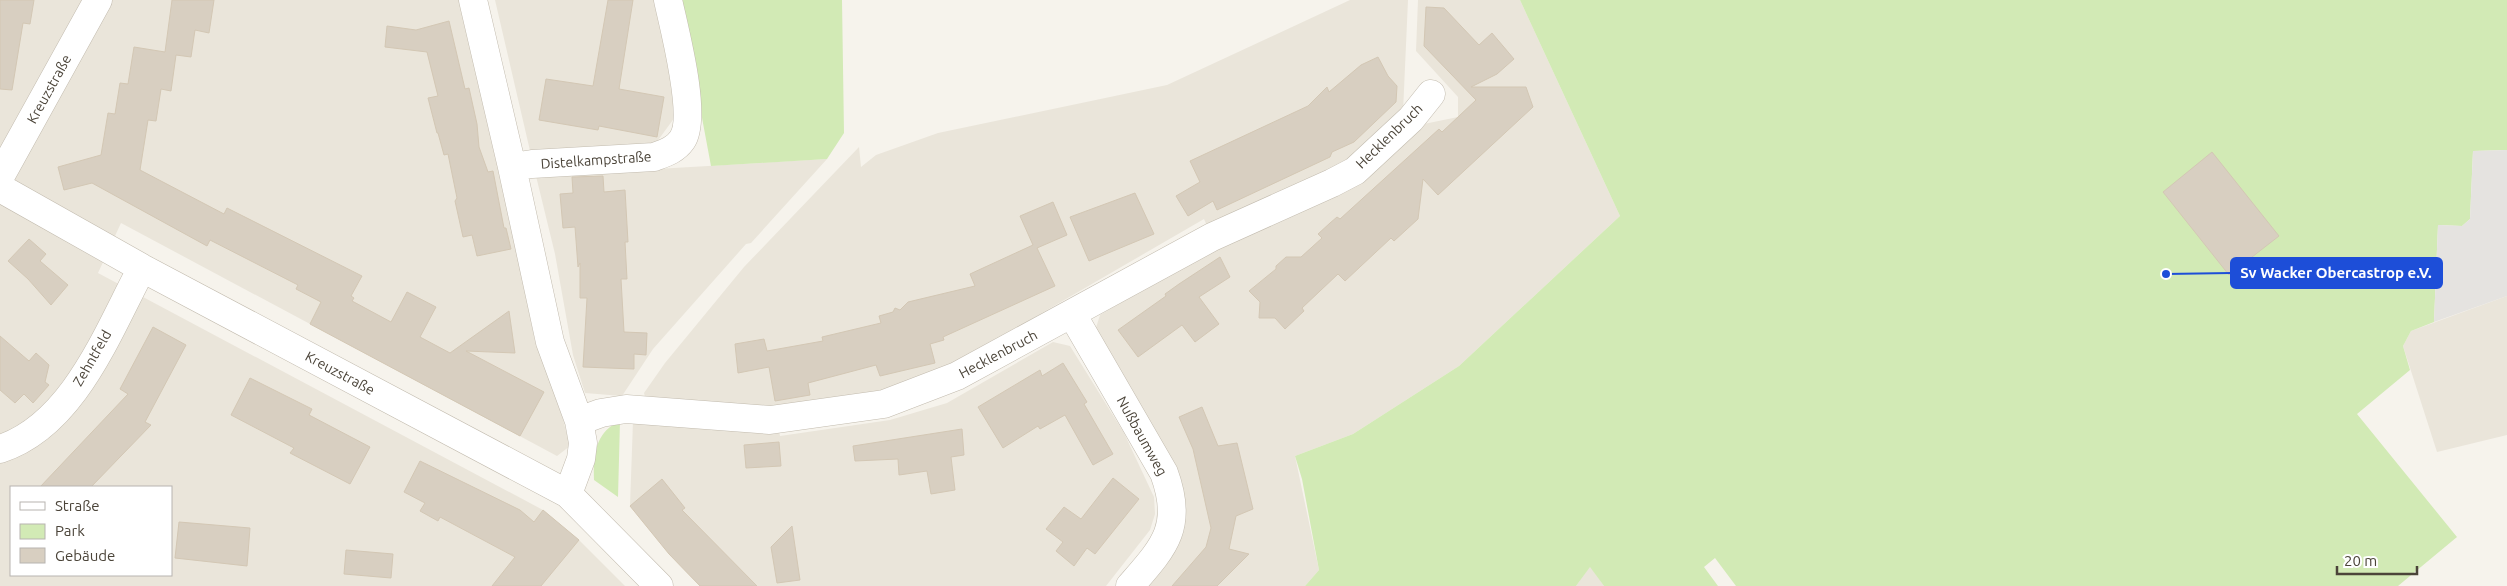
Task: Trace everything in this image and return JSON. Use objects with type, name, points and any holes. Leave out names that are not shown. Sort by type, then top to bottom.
[{"type":"street","name":"Kreuzstraße","points":[[0,177],[98,0]]},
{"type":"street","points":[[473,0],[550,342],[579,421],[583,443],[581,459],[568,494]]},
{"type":"street","name":"Distelkampstraße","points":[[512,167],[532,164],[654,157],[671,151],[683,139],[688,123],[688,104],[668,0]]},
{"type":"street","name":"Hecklenbruch","points":[[579,421],[601,413],[626,409],[770,420],[884,404],[957,376],[1212,237],[1332,184],[1355,171],[1411,119],[1430,94]]},
{"type":"street","name":"Kreuzstraße","points":[[0,188],[142,268],[568,494],[659,586]]},
{"type":"street","name":"Zehntfeld","points":[[0,449],[16,444],[52,418],[81,382],[142,268]]},
{"type":"street","name":"Nußbaumweg","points":[[1072,314],[1164,473],[1172,494],[1172,516],[1167,538],[1156,556],[1130,586]]},
{"type":"shaded area","points":[[0,0],[461,0],[490,119],[535,341],[556,393],[570,446],[557,456],[121,223],[98,273],[543,510],[579,540],[625,586],[0,586]]},
{"type":"shaded area","points":[[495,0],[656,0],[677,107],[675,117],[656,143],[648,147],[531,155]]},
{"type":"shaded area","points":[[1350,0],[1408,0],[1403,112],[1349,162],[1208,228],[1204,219],[933,376],[883,390],[767,407],[645,397],[644,393],[665,363],[744,267],[859,147],[861,167],[876,155],[938,133],[1167,85]]},
{"type":"shaded area","points":[[1418,0],[1520,0],[1620,216],[1459,366],[1353,434],[1295,456],[1319,570],[1305,586],[1145,586],[1177,544],[1095,331],[1100,315],[1419,125],[1458,117],[1458,97],[1416,51]]},
{"type":"shaded area","points":[[2507,150],[2507,296],[2434,322],[2438,225],[2462,226],[2470,219],[2473,151]]},
{"type":"shaded area","points":[[827,159],[751,243],[746,244],[653,349],[622,396],[585,393],[573,355],[555,254],[536,176]]},
{"type":"shaded area","points":[[2507,296],[2507,435],[2437,452],[2403,346],[2411,331]]},
{"type":"shaded area","points":[[1053,342],[1070,346],[1124,433],[1154,497],[1155,514],[1150,530],[1106,586],[700,586],[669,554],[630,506],[633,421],[778,426],[780,436],[890,420],[947,403]]},
{"type":"shaded area","points":[[1590,566],[1604,586],[1576,586]]},
{"type":"green space","points":[[680,0],[842,0],[844,133],[827,159],[711,166]]},
{"type":"green space","points":[[1520,0],[2507,0],[2507,150],[2473,151],[2470,219],[2462,226],[2438,225],[2434,322],[2411,331],[2403,346],[2410,370],[2357,414],[2457,537],[2398,586],[1736,586],[1715,558],[1704,567],[1718,586],[1604,586],[1590,567],[1576,586],[1305,586],[1319,570],[1302,479],[1295,456],[1353,434],[1459,366],[1620,216]]},
{"type":"green space","points":[[620,421],[618,497],[594,480],[594,462],[597,446],[605,431]]},
{"type":"building","points":[[0,0],[34,0],[30,24],[23,23],[12,90],[0,89]]},
{"type":"building","points":[[172,0],[214,0],[209,33],[195,30],[191,57],[176,55],[171,91],[161,89],[156,121],[148,120],[140,170],[224,214],[227,208],[362,276],[351,296],[354,298],[352,301],[391,322],[407,292],[436,307],[420,337],[450,353],[509,311],[515,353],[466,351],[544,392],[520,436],[310,324],[321,302],[296,289],[298,285],[210,240],[207,246],[92,183],[64,190],[58,167],[101,155],[108,113],[115,114],[120,83],[128,84],[134,47],[165,52]]},
{"type":"building","points":[[608,0],[633,0],[619,89],[664,97],[657,137],[599,126],[598,130],[539,120],[546,79],[593,86]]},
{"type":"building","points":[[1426,7],[1444,8],[1479,45],[1492,33],[1514,59],[1497,74],[1471,87],[1526,87],[1533,107],[1438,195],[1423,179],[1418,219],[1394,241],[1391,238],[1345,281],[1338,274],[1302,308],[1304,311],[1285,329],[1275,318],[1259,318],[1260,302],[1249,291],[1276,269],[1276,266],[1286,257],[1301,257],[1322,238],[1318,234],[1330,223],[1337,217],[1340,219],[1439,129],[1442,132],[1476,100],[1424,46]]},
{"type":"building","points":[[449,21],[465,89],[469,88],[477,124],[479,147],[488,172],[493,171],[504,228],[506,228],[511,249],[477,256],[472,235],[463,237],[448,154],[444,155],[428,98],[438,96],[427,52],[385,47],[387,26],[416,30]]},
{"type":"building","points":[[1378,57],[1388,76],[1397,86],[1396,102],[1354,142],[1332,152],[1330,157],[1217,210],[1213,201],[1188,216],[1176,196],[1200,182],[1190,161],[1308,106],[1327,87],[1329,92],[1361,65]]},
{"type":"building","points":[[2212,152],[2279,236],[2229,275],[2163,192]]},
{"type":"building","points":[[603,176],[604,192],[625,190],[628,242],[625,242],[627,279],[621,279],[624,332],[647,333],[646,355],[634,354],[634,369],[583,367],[587,298],[580,298],[580,263],[578,267],[575,227],[563,228],[560,194],[573,193],[572,177]]},
{"type":"building","points":[[1135,193],[1154,234],[1089,261],[1070,217]]},
{"type":"building","points":[[1053,202],[1067,235],[1037,248],[1055,286],[943,337],[944,340],[930,344],[935,363],[880,376],[876,365],[808,383],[810,395],[775,401],[769,367],[738,373],[735,344],[764,339],[767,351],[823,341],[822,337],[881,323],[879,316],[893,312],[895,308],[900,310],[908,302],[975,286],[970,274],[1033,245],[1020,216]]},
{"type":"building","points":[[29,239],[46,254],[40,261],[68,285],[51,305],[28,279],[8,261]]},
{"type":"building","points":[[1220,257],[1230,277],[1199,297],[1219,324],[1195,342],[1182,325],[1138,357],[1118,330],[1166,296],[1165,294]]},
{"type":"building","points":[[153,327],[186,345],[145,422],[151,425],[92,486],[41,486],[128,394],[120,389]]},
{"type":"building","points":[[0,336],[29,361],[36,353],[49,365],[45,382],[49,385],[33,403],[24,394],[15,403],[0,390]]},
{"type":"building","points":[[1063,363],[1087,402],[1084,404],[1113,454],[1093,465],[1065,415],[1040,429],[1038,426],[1003,448],[978,407],[1040,370],[1042,376]]},
{"type":"building","points":[[250,378],[312,409],[309,415],[370,447],[350,484],[290,453],[294,448],[231,415]]},
{"type":"building","points":[[1202,407],[1218,446],[1237,443],[1253,509],[1236,516],[1229,549],[1249,554],[1217,586],[1172,586],[1206,547],[1211,528],[1193,449],[1179,417]]},
{"type":"building","points":[[962,429],[964,455],[951,457],[955,490],[931,494],[927,471],[899,475],[898,459],[855,461],[853,446]]},
{"type":"building","points":[[779,442],[781,466],[746,468],[744,445]]},
{"type":"building","points":[[420,461],[520,510],[534,522],[543,510],[579,540],[541,586],[492,586],[515,557],[440,517],[438,521],[420,511],[425,503],[404,492]]},
{"type":"building","points":[[1113,478],[1139,499],[1095,554],[1087,548],[1074,566],[1056,551],[1063,542],[1046,529],[1064,507],[1081,519]]},
{"type":"building","points":[[662,479],[685,508],[682,510],[757,586],[700,586],[669,554],[630,506]]},
{"type":"building","points":[[179,522],[250,528],[247,566],[175,558]]},
{"type":"building","points":[[792,526],[800,580],[777,583],[771,547]]},
{"type":"building","points":[[346,550],[393,554],[391,578],[344,574]]},
{"type":"place","name":"Sv Wacker Obercastrop e.V.","points":[[2166,274]]}]
